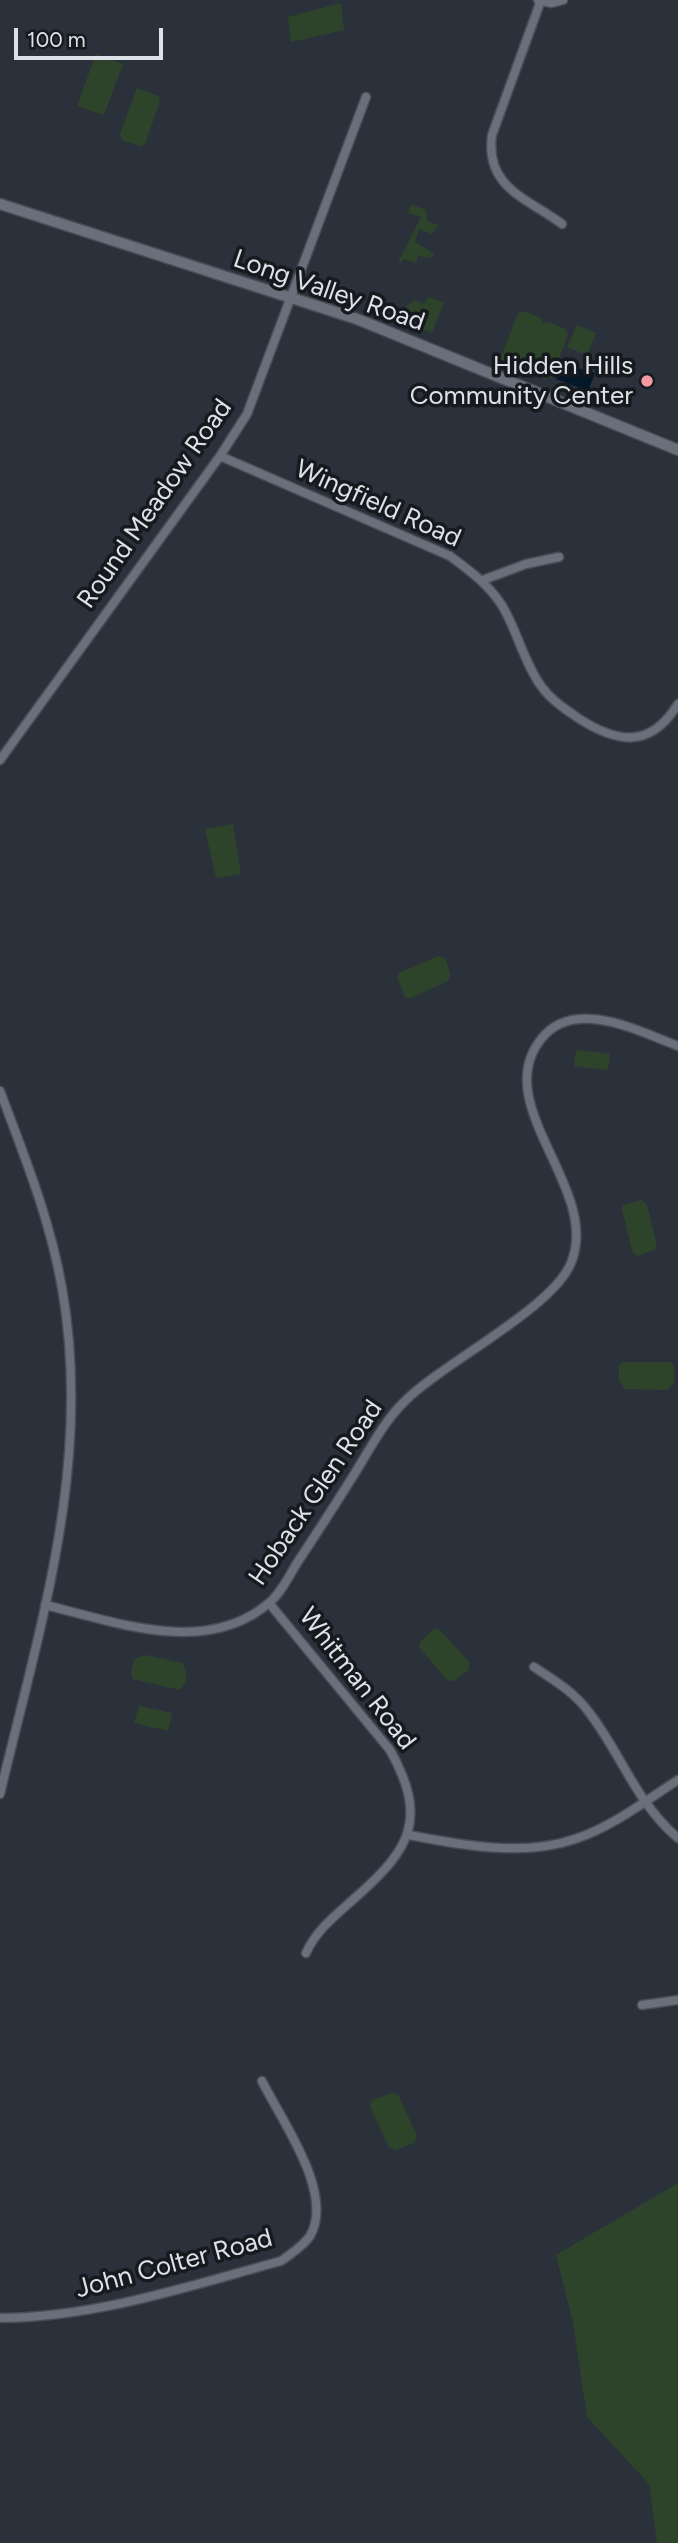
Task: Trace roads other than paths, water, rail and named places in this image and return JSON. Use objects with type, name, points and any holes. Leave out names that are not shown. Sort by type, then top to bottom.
[{"type":"street","points":[[562,224],[510,191],[502,181],[490,152],[492,135],[539,1],[563,0]]},
{"type":"street","name":"Round Meadow Road","points":[[0,760],[220,456],[253,400],[366,97]]},
{"type":"street","name":"Long Valley Road","points":[[0,204],[381,328],[678,450]]},
{"type":"street","name":"Wingfield Road","points":[[220,456],[438,550],[483,580],[502,606],[542,687],[559,705],[600,732],[619,738],[653,732],[667,722],[678,704]]},
{"type":"street","points":[[483,580],[526,564],[559,557]]},
{"type":"street","name":"Hoback Glen Road","points":[[46,1605],[162,1631],[185,1633],[226,1626],[269,1603],[399,1407],[532,1306],[571,1264],[576,1231],[570,1202],[528,1097],[526,1074],[531,1052],[544,1035],[557,1026],[575,1020],[592,1019],[626,1027],[678,1046]]},
{"type":"street","points":[[0,1091],[39,1195],[55,1253],[69,1334],[72,1396],[69,1484],[46,1605],[0,1794]]},
{"type":"street","name":"Whitman Road","points":[[269,1603],[390,1750],[406,1777],[411,1805],[409,1835]]},
{"type":"street","points":[[534,1667],[570,1691],[589,1712],[643,1802],[660,1824],[678,1838]]},
{"type":"street","points":[[306,1953],[313,1939],[330,1920],[388,1867],[409,1835],[458,1844],[538,1846],[573,1840],[605,1826],[678,1780]]},
{"type":"street","points":[[642,2005],[678,2000]]},
{"type":"street","name":"John Colter Road","points":[[0,2318],[36,2318],[95,2310],[281,2261],[299,2248],[310,2236],[316,2218],[316,2190],[262,2081]]},
{"type":"water","points":[[562,364],[595,373],[588,391],[556,379]]},
{"type":"place","name":"Hidden Hills Community Center","points":[[647,381]]}]
